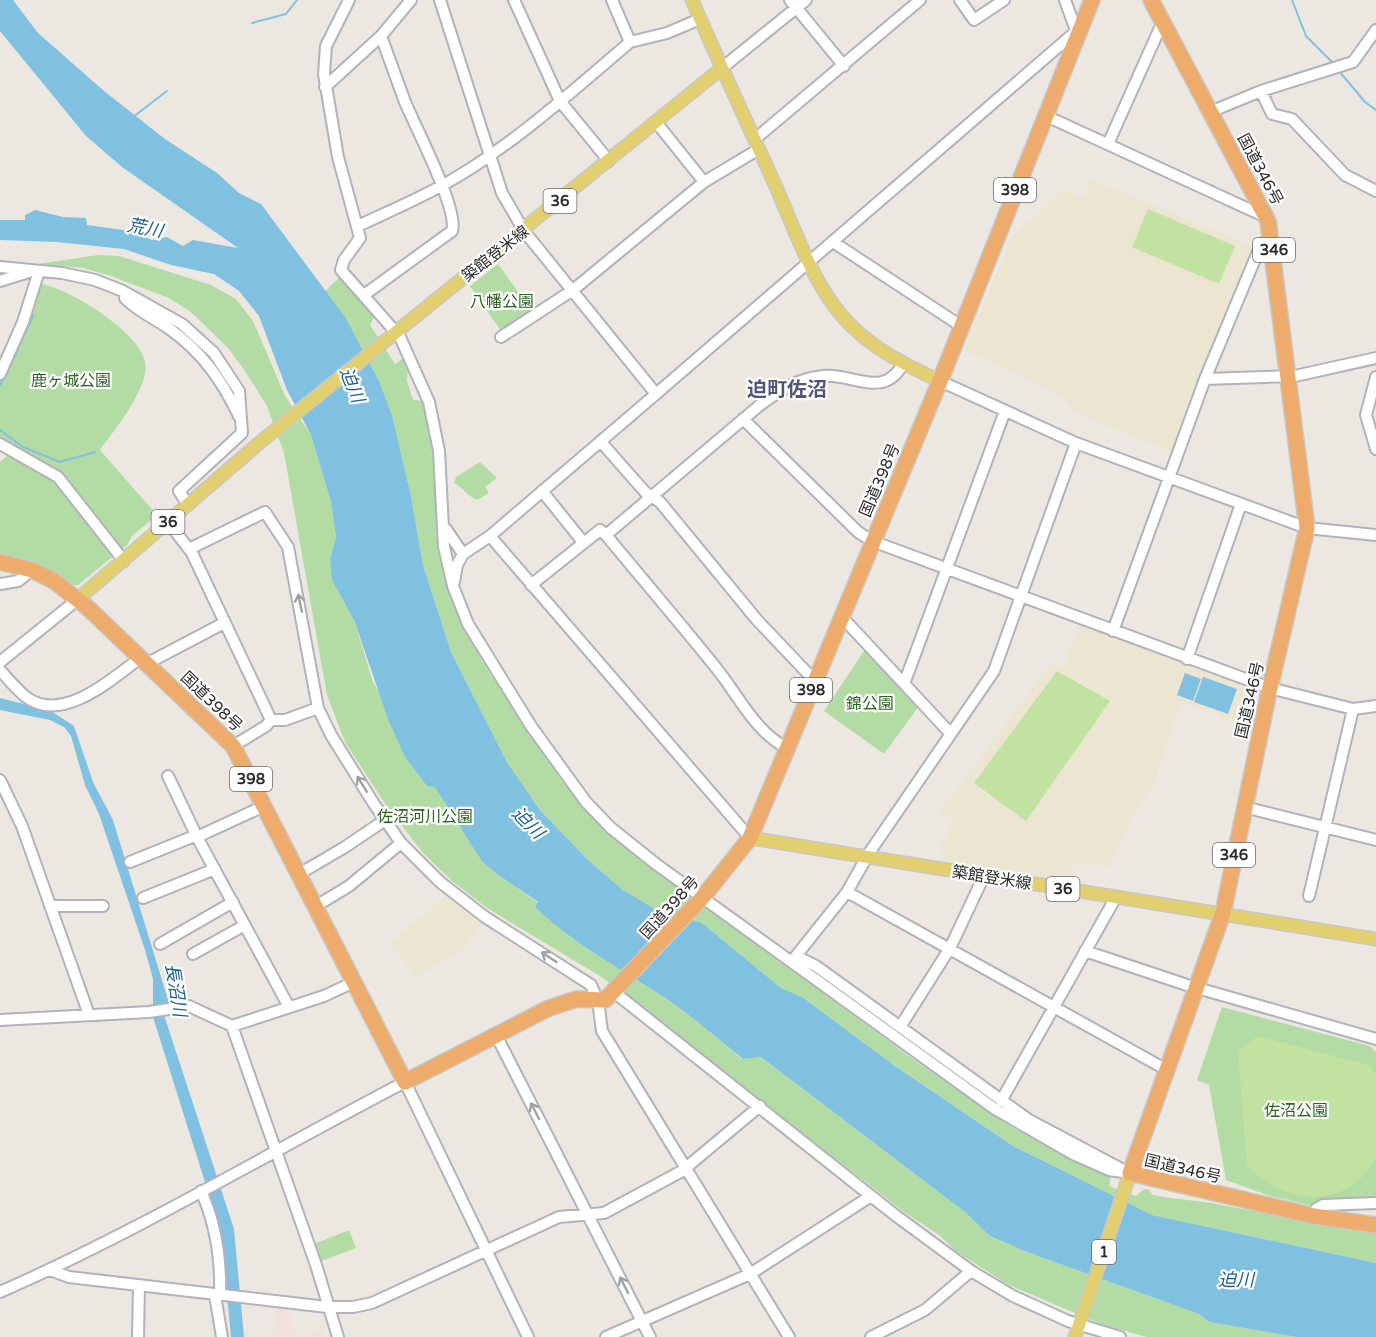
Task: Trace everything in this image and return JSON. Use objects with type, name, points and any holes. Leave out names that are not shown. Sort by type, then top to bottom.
[{"type":"highway","name":"国道398号","points":[[0,562],[32,570],[54,581],[233,746],[405,1082],[564,1003],[596,997],[605,1000],[617,990],[702,898],[750,838],[940,381],[1044,115],[1092,0]]},
{"type":"highway","name":"国道346号","points":[[1151,0],[1266,217],[1271,235],[1307,528],[1244,807],[1223,913],[1129,1177],[1314,1216],[1376,1225]]},
{"type":"main road","points":[[692,0],[822,288],[844,317],[878,348],[903,364],[940,381]]},
{"type":"main road","name":"築館登米線","points":[[77,600],[258,444],[524,231],[722,68]]},
{"type":"main road","name":"築館登米線","points":[[750,838],[1376,939]]},
{"type":"main road","name":"1","points":[[1079,1328],[1129,1177]]},
{"type":"street","points":[[349,0],[326,45],[325,87],[338,157],[358,226],[359,242],[344,260],[341,270],[396,332],[426,394],[436,429],[441,518],[453,586],[468,624],[489,661],[573,786],[611,828],[702,898],[794,959],[945,1074],[1022,1127],[1098,1166],[1129,1177]]},
{"type":"street","points":[[325,87],[381,36],[411,0]]},
{"type":"street","points":[[440,0],[501,193],[524,231],[656,394]]},
{"type":"street","points":[[514,0],[560,101],[609,161]]},
{"type":"street","points":[[612,0],[630,42]]},
{"type":"street","points":[[722,68],[793,4],[806,0]]},
{"type":"street","points":[[501,337],[573,290],[704,182],[757,144],[920,0]]},
{"type":"street","points":[[960,0],[974,20],[1004,0]]},
{"type":"street","points":[[453,586],[457,565],[463,554],[490,536],[601,442],[1073,34],[1079,32],[1065,0]]},
{"type":"street","points":[[793,4],[844,66]]},
{"type":"street","points":[[358,226],[442,186],[560,101],[630,42],[668,33],[700,20]]},
{"type":"street","points":[[1108,144],[1159,30],[1165,23]]},
{"type":"street","points":[[1210,112],[1261,91],[1353,62],[1376,30]]},
{"type":"street","points":[[364,295],[452,231],[454,224],[442,186],[406,103],[381,36]]},
{"type":"street","points":[[1261,91],[1272,114],[1292,119],[1346,175],[1376,191]]},
{"type":"street","points":[[1044,115],[1266,217]]},
{"type":"street","points":[[656,122],[704,182]]},
{"type":"street","points":[[1113,631],[1205,379],[1260,247],[1271,235]]},
{"type":"street","points":[[833,242],[961,326]]},
{"type":"street","points":[[0,267],[79,276],[117,288],[182,324],[214,353],[239,391],[240,417],[243,428],[239,438],[179,491],[188,505]]},
{"type":"street","points":[[0,280],[37,271]]},
{"type":"street","points":[[0,374],[23,322],[37,271]]},
{"type":"street","points":[[1205,379],[1289,376],[1376,358]]},
{"type":"street","points":[[606,535],[774,395],[801,380],[833,376],[868,383],[884,382],[894,378],[903,364]]},
{"type":"street","points":[[1376,377],[1366,415],[1376,449]]},
{"type":"street","points":[[940,381],[1076,443],[1307,528],[1376,536]]},
{"type":"street","points":[[904,684],[1005,411]]},
{"type":"street","points":[[744,419],[858,532],[872,541],[1186,659],[1270,688],[1353,709],[1376,706]]},
{"type":"street","points":[[601,442],[645,492],[652,495],[688,534],[757,620],[815,681]]},
{"type":"street","points":[[794,959],[847,892],[950,733],[994,671],[1076,443]]},
{"type":"street","points":[[0,444],[58,477],[124,561]]},
{"type":"street","points":[[542,491],[583,542]]},
{"type":"street","points":[[1186,659],[1242,504]]},
{"type":"street","points":[[189,549],[265,512],[288,547],[318,708],[330,735],[401,843],[440,882],[485,916],[591,985],[596,997],[602,1031],[789,1337]]},
{"type":"street","points":[[441,518],[450,538],[463,554]]},
{"type":"street","points":[[168,522],[189,549],[271,720]]},
{"type":"street","points":[[531,585],[600,530],[719,671],[743,704],[774,740],[787,748]]},
{"type":"street","points":[[490,536],[750,838]]},
{"type":"street","points":[[0,584],[18,581],[32,570]]},
{"type":"street","points":[[0,662],[77,600]]},
{"type":"street","points":[[841,616],[950,733]]},
{"type":"street","points":[[0,670],[26,697],[46,705],[58,706],[82,696],[143,661],[224,623]]},
{"type":"street","points":[[271,720],[285,720],[318,708]]},
{"type":"street","points":[[1309,896],[1353,709]]},
{"type":"street","points":[[233,746],[266,726],[271,720]]},
{"type":"street","points":[[168,776],[197,836],[289,1007]]},
{"type":"street","points":[[0,780],[22,826],[89,1015]]},
{"type":"street","points":[[130,862],[197,836],[264,806]]},
{"type":"street","points":[[1244,807],[1376,840]]},
{"type":"street","points":[[299,874],[385,820]]},
{"type":"street","points":[[316,906],[349,886],[401,843]]},
{"type":"street","points":[[143,898],[215,869]]},
{"type":"street","points":[[900,1027],[950,948],[984,876]]},
{"type":"street","points":[[847,892],[1056,1006],[1167,1070]]},
{"type":"street","points":[[1001,1101],[1116,897]]},
{"type":"street","points":[[160,944],[233,902]]},
{"type":"street","points":[[50,906],[103,906]]},
{"type":"street","points":[[193,954],[245,925]]},
{"type":"street","points":[[1085,951],[1376,1038]]},
{"type":"street","points":[[794,959],[816,966],[1029,1120],[1129,1177]]},
{"type":"street","points":[[232,1026],[354,982]]},
{"type":"street","points":[[617,990],[619,996],[871,1196],[971,1271],[1013,1296],[1079,1328],[1120,1337]]},
{"type":"street","points":[[0,1020],[149,1012],[194,1007],[232,1026],[338,1337]]},
{"type":"street","points":[[496,1035],[650,1337]]},
{"type":"street","points":[[0,1292],[50,1270],[277,1153],[405,1082],[528,1337]]},
{"type":"street","points":[[50,1270],[69,1277],[327,1307],[352,1307],[372,1303],[559,1217],[604,1213],[685,1168],[760,1106]]},
{"type":"street","points":[[203,1190],[217,1245],[222,1337]]},
{"type":"street","points":[[606,1337],[750,1274],[871,1196]]},
{"type":"street","points":[[1314,1216],[1323,1205],[1376,1203]]},
{"type":"street","points":[[871,1337],[925,1310],[971,1271]]},
{"type":"street","points":[[138,1337],[139,1286]]},
{"type":"shaded area","points":[[1091,179],[1254,247],[1173,453],[1075,412],[1060,395],[964,350],[1008,245],[1019,230],[1063,190],[1083,197]]},
{"type":"shaded area","points":[[1081,625],[1245,686],[1235,721],[1181,703],[1153,788],[1136,809],[1109,868],[1072,863],[1067,884],[941,863],[945,854],[939,852],[952,821],[940,812],[1049,665],[1064,666]]},
{"type":"shaded area","points":[[444,897],[482,924],[464,948],[415,978],[390,943]]},
{"type":"shaded area","points":[[276,1308],[290,1309],[291,1329],[295,1328],[299,1336],[323,1330],[326,1337],[245,1337],[245,1334],[273,1335]]},
{"type":"green space","points":[[1148,209],[1235,246],[1219,284],[1132,247]]},
{"type":"green space","name":"佐沼河川公園","points":[[98,255],[119,256],[211,285],[236,299],[253,321],[285,396],[311,435],[331,502],[336,537],[330,559],[354,620],[373,682],[481,860],[487,866],[538,903],[535,907],[568,935],[674,1004],[742,1059],[761,1057],[965,1212],[990,1236],[1024,1251],[1199,1314],[1209,1322],[1297,1337],[1147,1337],[1101,1324],[1009,1285],[957,1252],[939,1235],[904,1212],[603,978],[487,908],[452,881],[422,852],[384,802],[345,742],[327,695],[284,453],[267,406],[228,348],[191,312],[169,298],[83,268],[38,264]]},
{"type":"green space","name":"八幡公園","points":[[498,264],[533,312],[501,331],[470,286]]},
{"type":"green space","points":[[340,277],[375,315],[370,325],[395,364],[406,356],[407,381],[413,400],[424,401],[434,449],[437,542],[458,611],[482,661],[561,780],[583,806],[662,874],[914,1060],[1010,1126],[1064,1156],[1111,1177],[1109,1186],[1136,1196],[1144,1189],[1149,1190],[1153,1195],[1162,1197],[1212,1203],[1376,1233],[1376,1263],[1152,1215],[1013,1146],[895,1066],[802,997],[781,988],[701,922],[670,918],[623,890],[588,860],[540,810],[507,762],[451,652],[423,565],[411,496],[392,415],[379,381],[324,292]]},
{"type":"green space","name":"鹿ヶ城公園","points":[[41,284],[85,302],[101,313],[130,337],[145,361],[145,371],[137,395],[100,450],[157,515],[132,536],[127,545],[78,585],[72,585],[0,556],[0,462],[16,448],[0,437],[0,383]]},
{"type":"green space","points":[[480,462],[497,478],[485,487],[489,493],[477,500],[454,483],[456,477]]},
{"type":"green space","name":"錦公園","points":[[866,648],[919,706],[884,754],[824,711]]},
{"type":"green space","points":[[1057,671],[1110,701],[1026,821],[974,783]]},
{"type":"green space","name":"佐沼公園","points":[[1222,1007],[1370,1046],[1376,1052],[1376,1206],[1316,1203],[1313,1206],[1267,1195],[1226,1180],[1209,1085],[1197,1080]]},
{"type":"green space","name":"佐沼公園","points":[[1258,1036],[1369,1065],[1376,1075],[1376,1158],[1349,1188],[1332,1195],[1315,1197],[1297,1195],[1279,1189],[1247,1166],[1238,1051]]},
{"type":"green space","points":[[349,1230],[356,1248],[319,1262],[312,1245]]},
{"type":"water","name":"迫川","points":[[0,0],[13,0],[38,33],[104,91],[165,139],[217,173],[239,193],[261,204],[345,317],[379,381],[392,415],[411,496],[423,565],[451,652],[507,762],[540,810],[588,860],[623,890],[670,918],[701,922],[781,988],[802,997],[895,1066],[1013,1146],[1152,1215],[1376,1263],[1376,1337],[1297,1337],[1209,1322],[1199,1314],[1024,1251],[990,1236],[965,1212],[761,1057],[743,1059],[674,1004],[568,935],[535,907],[538,902],[487,866],[435,787],[427,786],[405,757],[388,719],[354,620],[332,580],[330,559],[336,537],[331,502],[311,435],[287,390],[259,316],[239,291],[214,274],[171,265],[124,249],[57,242],[0,240],[0,220],[25,220],[25,215],[35,210],[63,217],[86,218],[87,225],[131,231],[152,240],[167,237],[183,246],[193,240],[238,248],[122,167],[86,136],[0,31]]},
{"type":"water","points":[[1185,673],[1201,679],[1193,701],[1177,695]]},
{"type":"water","points":[[1203,677],[1237,689],[1228,714],[1194,702]]},
{"type":"water","points":[[0,698],[51,711],[74,726],[93,782],[113,820],[169,1003],[164,1015],[234,1229],[244,1337],[231,1337],[221,1233],[153,1017],[153,979],[145,950],[99,814],[85,785],[71,736],[64,727],[50,720],[0,710]]},
{"type":"waterway","points":[[252,23],[286,14],[297,0]]},
{"type":"waterway","points":[[1292,0],[1306,36],[1334,64]]},
{"type":"waterway","points":[[1339,71],[1365,102],[1376,110]]},
{"type":"waterway","points":[[133,117],[167,91]]},
{"type":"waterway","points":[[12,361],[33,316]]},
{"type":"waterway","points":[[0,385],[4,377]]},
{"type":"waterway","points":[[0,430],[23,447],[60,462],[95,452]]},
{"type":"district","name":"迫町佐沼","points":[[787,389]]},
{"type":"water label","name":"荒川","points":[[145,228]]},
{"type":"water label","name":"長沼川","points":[[176,990]]}]
